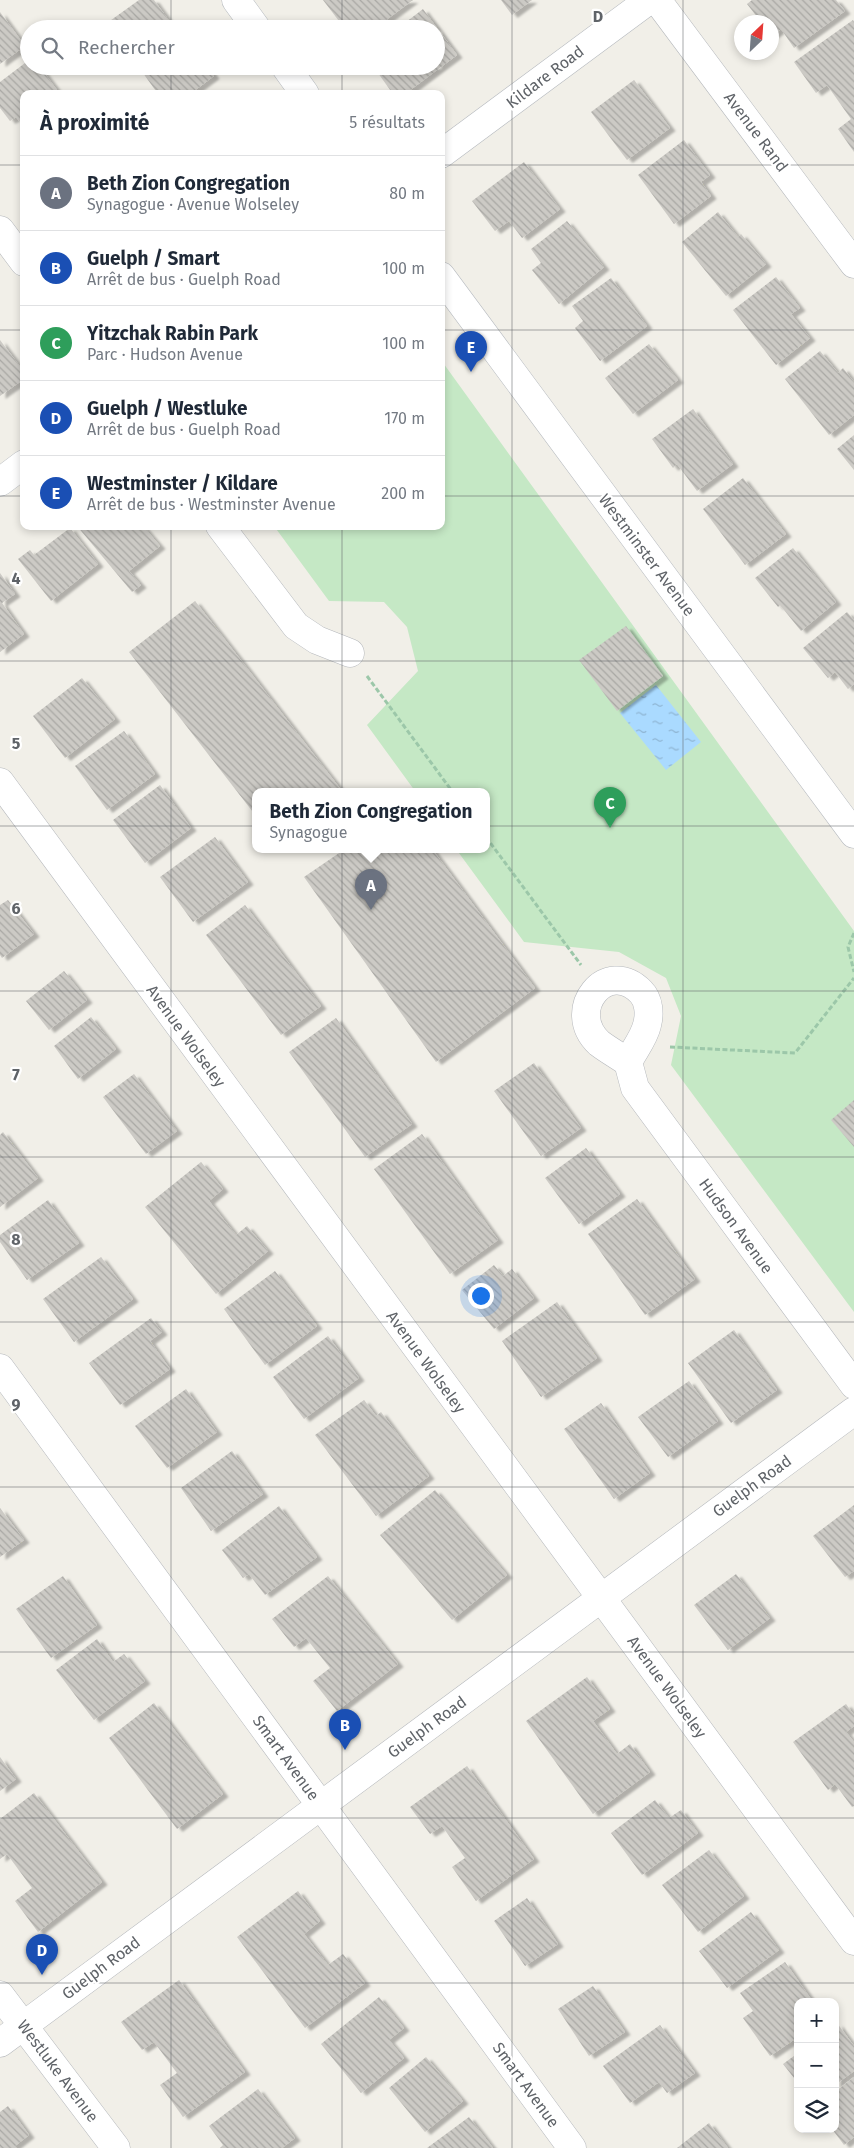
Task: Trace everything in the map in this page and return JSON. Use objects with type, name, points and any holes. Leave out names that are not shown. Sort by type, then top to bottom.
[{"type":"street","points":[[236,0],[250,20]]},
{"type":"street","name":"Kildare Road","points":[[445,151],[649,0]]},
{"type":"street","name":"Avenue Rand","points":[[657,0],[854,264]]},
{"type":"street","points":[[291,75],[302,90]]},
{"type":"street","points":[[0,230],[20,257]]},
{"type":"street","name":"Westminster Avenue","points":[[445,281],[854,834]]},
{"type":"street","points":[[0,482],[20,467]]},
{"type":"street","points":[[223,530],[296,626],[317,640],[350,654]]},
{"type":"street","name":"Avenue Wolseley","points":[[0,782],[854,1941]]},
{"type":"street","name":"Hudson Avenue","points":[[628,1062],[635,1088],[854,1385]]},
{"type":"street","name":"Smart Avenue","points":[[0,1368],[572,2148]]},
{"type":"street","name":"Guelph Road","points":[[0,2043],[854,1411]]},
{"type":"street","name":"Westluke Avenue","points":[[0,1995],[116,2148]]},
{"type":"path","points":[[350,654],[450,788]]},
{"type":"path","points":[[490,842],[586,972]]},
{"type":"path","points":[[854,933],[848,947],[854,972]]},
{"type":"path","points":[[662,1046],[795,1053],[854,978]]},
{"type":"green space","points":[[445,366],[854,931],[854,1312],[671,1065],[681,1016],[666,978],[619,952],[524,942],[459,853],[490,853],[490,788],[413,788],[367,725],[418,671],[407,627],[384,602],[329,601],[277,530],[445,530]]},
{"type":"water","points":[[656,685],[701,742],[666,770],[620,713]]},
{"type":"building","points":[[139,0],[154,0],[168,20],[111,20]]},
{"type":"building","points":[[323,0],[413,0],[386,20],[338,20]]},
{"type":"building","points":[[501,0],[532,0],[512,15]]},
{"type":"building","points":[[752,0],[836,0],[845,11],[794,48],[781,29],[779,31],[779,15],[756,15],[747,4]]},
{"type":"building","points":[[423,9],[431,20],[409,20]]},
{"type":"building","points":[[0,12],[20,39],[20,50],[0,64]]},
{"type":"building","points":[[853,20],[854,152],[838,129],[851,119],[827,85],[816,93],[794,62]]},
{"type":"building","points":[[445,39],[457,55],[445,64]]},
{"type":"building","points":[[20,67],[20,75],[46,75],[57,90],[20,90],[20,122],[16,117],[10,121],[0,108],[0,82]]},
{"type":"building","points":[[144,75],[214,76],[195,90],[155,90]]},
{"type":"building","points":[[379,75],[430,75],[410,90],[390,90]]},
{"type":"building","points":[[634,80],[670,128],[627,160],[591,112]]},
{"type":"building","points":[[684,140],[710,175],[701,182],[711,196],[674,224],[638,175]]},
{"type":"building","points":[[524,162],[560,209],[522,238],[509,221],[495,231],[472,201]]},
{"type":"building","points":[[718,212],[738,237],[741,234],[766,264],[726,296],[682,242]]},
{"type":"building","points":[[567,221],[604,267],[559,304],[532,270],[541,263],[531,249]]},
{"type":"building","points":[[776,277],[800,308],[791,314],[810,338],[776,365],[733,310]]},
{"type":"building","points":[[611,278],[647,326],[600,361],[575,328],[583,321],[572,306]]},
{"type":"building","points":[[0,340],[20,367],[20,382],[0,396]]},
{"type":"building","points":[[649,344],[678,380],[633,414],[605,378]]},
{"type":"building","points":[[820,351],[838,373],[843,368],[854,382],[854,415],[829,435],[785,379]]},
{"type":"building","points":[[693,409],[733,464],[697,491],[677,464],[673,468],[652,439]]},
{"type":"building","points":[[854,435],[854,470],[837,449]]},
{"type":"building","points":[[743,478],[786,534],[745,565],[703,509]]},
{"type":"building","points":[[67,530],[72,530],[98,564],[51,601],[18,559],[30,550],[34,555]]},
{"type":"building","points":[[80,530],[146,530],[160,546],[129,571],[141,585],[132,592]]},
{"type":"building","points":[[793,548],[836,602],[801,631],[780,605],[778,607],[755,578]]},
{"type":"building","points":[[0,573],[15,594],[2,603],[24,634],[0,652]]},
{"type":"building","points":[[195,601],[340,788],[252,788],[252,811],[129,652]]},
{"type":"building","points":[[847,612],[854,620],[854,684],[848,689],[835,672],[828,678],[803,648]]},
{"type":"building","points":[[626,626],[663,676],[617,711],[579,660]]},
{"type":"building","points":[[82,678],[115,719],[65,758],[33,716]]},
{"type":"building","points":[[124,731],[155,774],[107,810],[75,766]]},
{"type":"building","points":[[160,785],[191,828],[145,863],[113,820]]},
{"type":"building","points":[[215,837],[248,882],[193,922],[160,877]]},
{"type":"building","points":[[339,853],[435,853],[535,988],[436,1062],[304,877]]},
{"type":"building","points":[[8,900],[34,934],[2,958],[0,955],[0,905]]},
{"type":"building","points":[[245,905],[321,1006],[281,1035],[206,935]]},
{"type":"building","points":[[64,971],[87,1000],[49,1030],[26,1001]]},
{"type":"building","points":[[91,1017],[116,1049],[78,1079],[54,1046]]},
{"type":"building","points":[[336,1018],[412,1124],[365,1157],[289,1052]]},
{"type":"building","points":[[534,1063],[581,1128],[541,1156],[494,1091]]},
{"type":"building","points":[[134,1074],[177,1131],[146,1154],[103,1097]]},
{"type":"building","points":[[854,1100],[854,1147],[831,1120]]},
{"type":"building","points":[[3,1132],[38,1178],[0,1207],[0,1135]]},
{"type":"building","points":[[422,1134],[498,1240],[450,1274],[374,1169]]},
{"type":"building","points":[[586,1148],[620,1194],[579,1224],[545,1178]]},
{"type":"building","points":[[201,1162],[223,1189],[209,1201],[236,1235],[247,1226],[268,1251],[216,1294],[145,1207]]},
{"type":"building","points":[[637,1199],[695,1279],[645,1315],[588,1234]]},
{"type":"building","points":[[48,1200],[79,1243],[27,1280],[0,1242],[0,1235]]},
{"type":"building","points":[[101,1257],[133,1299],[74,1342],[43,1299]]},
{"type":"building","points":[[494,1265],[503,1276],[512,1269],[534,1298],[494,1329],[462,1290]]},
{"type":"building","points":[[275,1271],[317,1326],[265,1365],[224,1309]]},
{"type":"building","points":[[557,1302],[597,1358],[541,1397],[502,1341]]},
{"type":"building","points":[[151,1318],[162,1332],[150,1341],[170,1369],[120,1405],[89,1363]]},
{"type":"building","points":[[734,1330],[777,1390],[731,1423],[688,1363]]},
{"type":"building","points":[[328,1336],[359,1378],[304,1419],[273,1377]]},
{"type":"building","points":[[689,1381],[718,1421],[668,1457],[638,1417]]},
{"type":"building","points":[[186,1389],[217,1432],[167,1468],[135,1426]]},
{"type":"building","points":[[364,1400],[376,1416],[381,1412],[429,1476],[376,1516],[315,1435]]},
{"type":"building","points":[[601,1403],[650,1473],[614,1499],[564,1429]]},
{"type":"building","points":[[232,1451],[263,1494],[211,1531],[181,1488]]},
{"type":"building","points":[[435,1490],[507,1575],[452,1620],[380,1535]]},
{"type":"building","points":[[854,1505],[854,1571],[845,1577],[813,1536]]},
{"type":"building","points":[[279,1506],[317,1557],[265,1595],[249,1574],[243,1578],[222,1550]]},
{"type":"building","points":[[0,1508],[24,1540],[0,1557]]},
{"type":"building","points":[[736,1574],[770,1618],[728,1650],[694,1605]]},
{"type":"building","points":[[63,1576],[97,1625],[51,1658],[16,1609]]},
{"type":"building","points":[[328,1576],[398,1664],[337,1711],[313,1681],[330,1668],[306,1638],[294,1647],[272,1619]]},
{"type":"building","points":[[97,1639],[113,1662],[124,1654],[145,1681],[94,1720],[56,1670]]},
{"type":"building","points":[[587,1677],[610,1709],[593,1721],[617,1754],[630,1744],[650,1772],[593,1814],[526,1721]]},
{"type":"building","points":[[154,1703],[223,1794],[177,1829],[109,1738]]},
{"type":"building","points":[[846,1704],[854,1715],[854,1726],[846,1732],[854,1742],[854,1806],[852,1807],[835,1784],[828,1790],[793,1742]]},
{"type":"building","points":[[0,1757],[16,1779],[0,1791]]},
{"type":"building","points":[[467,1766],[534,1859],[476,1901],[452,1867],[465,1858],[442,1826],[430,1834],[410,1807]]},
{"type":"building","points":[[34,1793],[102,1882],[38,1932],[15,1901],[32,1888],[7,1854],[0,1859],[0,1819]]},
{"type":"building","points":[[655,1800],[669,1818],[681,1810],[698,1833],[642,1875],[611,1833]]},
{"type":"building","points":[[709,1850],[744,1896],[698,1932],[662,1885]]},
{"type":"building","points":[[298,1891],[320,1921],[304,1934],[328,1965],[343,1954],[365,1983],[305,2028],[237,1937]]},
{"type":"building","points":[[527,1898],[558,1944],[525,1966],[494,1921]]},
{"type":"building","points":[[751,1912],[779,1950],[727,1988],[699,1951]]},
{"type":"building","points":[[785,1962],[810,1998],[794,1998],[794,2040],[770,2056],[743,2018],[753,2011],[740,1993]]},
{"type":"building","points":[[179,1980],[245,2072],[183,2117],[160,2085],[177,2073],[154,2042],[142,2050],[121,2022]]},
{"type":"building","points":[[593,1986],[625,2032],[589,2056],[558,2009]]},
{"type":"building","points":[[379,1997],[404,2028],[389,2040],[404,2058],[361,2093],[321,2044]]},
{"type":"building","points":[[660,2025],[695,2073],[667,2093],[659,2082],[630,2103],[603,2066]]},
{"type":"building","points":[[839,2026],[854,2046],[854,2071],[839,2082]]},
{"type":"building","points":[[794,2056],[794,2078],[783,2064]]},
{"type":"building","points":[[426,2057],[463,2101],[425,2132],[389,2088]]},
{"type":"building","points":[[854,2077],[854,2137],[844,2145],[835,2133],[839,2133],[839,2089]]},
{"type":"building","points":[[258,2089],[295,2138],[282,2148],[220,2148],[223,2145],[209,2126]]},
{"type":"building","points":[[8,2106],[29,2135],[15,2146],[17,2148],[0,2148],[0,2112]]},
{"type":"building","points":[[469,2117],[493,2148],[427,2148]]},
{"type":"building","points":[[709,2123],[728,2148],[677,2148]]},
{"type":"place","name":"Westminster / Kildare","points":[[471,372]]},
{"type":"place","name":"Yitzchak Rabin Park","points":[[610,828]]},
{"type":"place","name":"Beth Zion Congregation","points":[[371,910]]},
{"type":"place","name":"Guelph / Smart","points":[[345,1750]]},
{"type":"place","name":"Guelph / Westluke","points":[[42,1975]]}]
